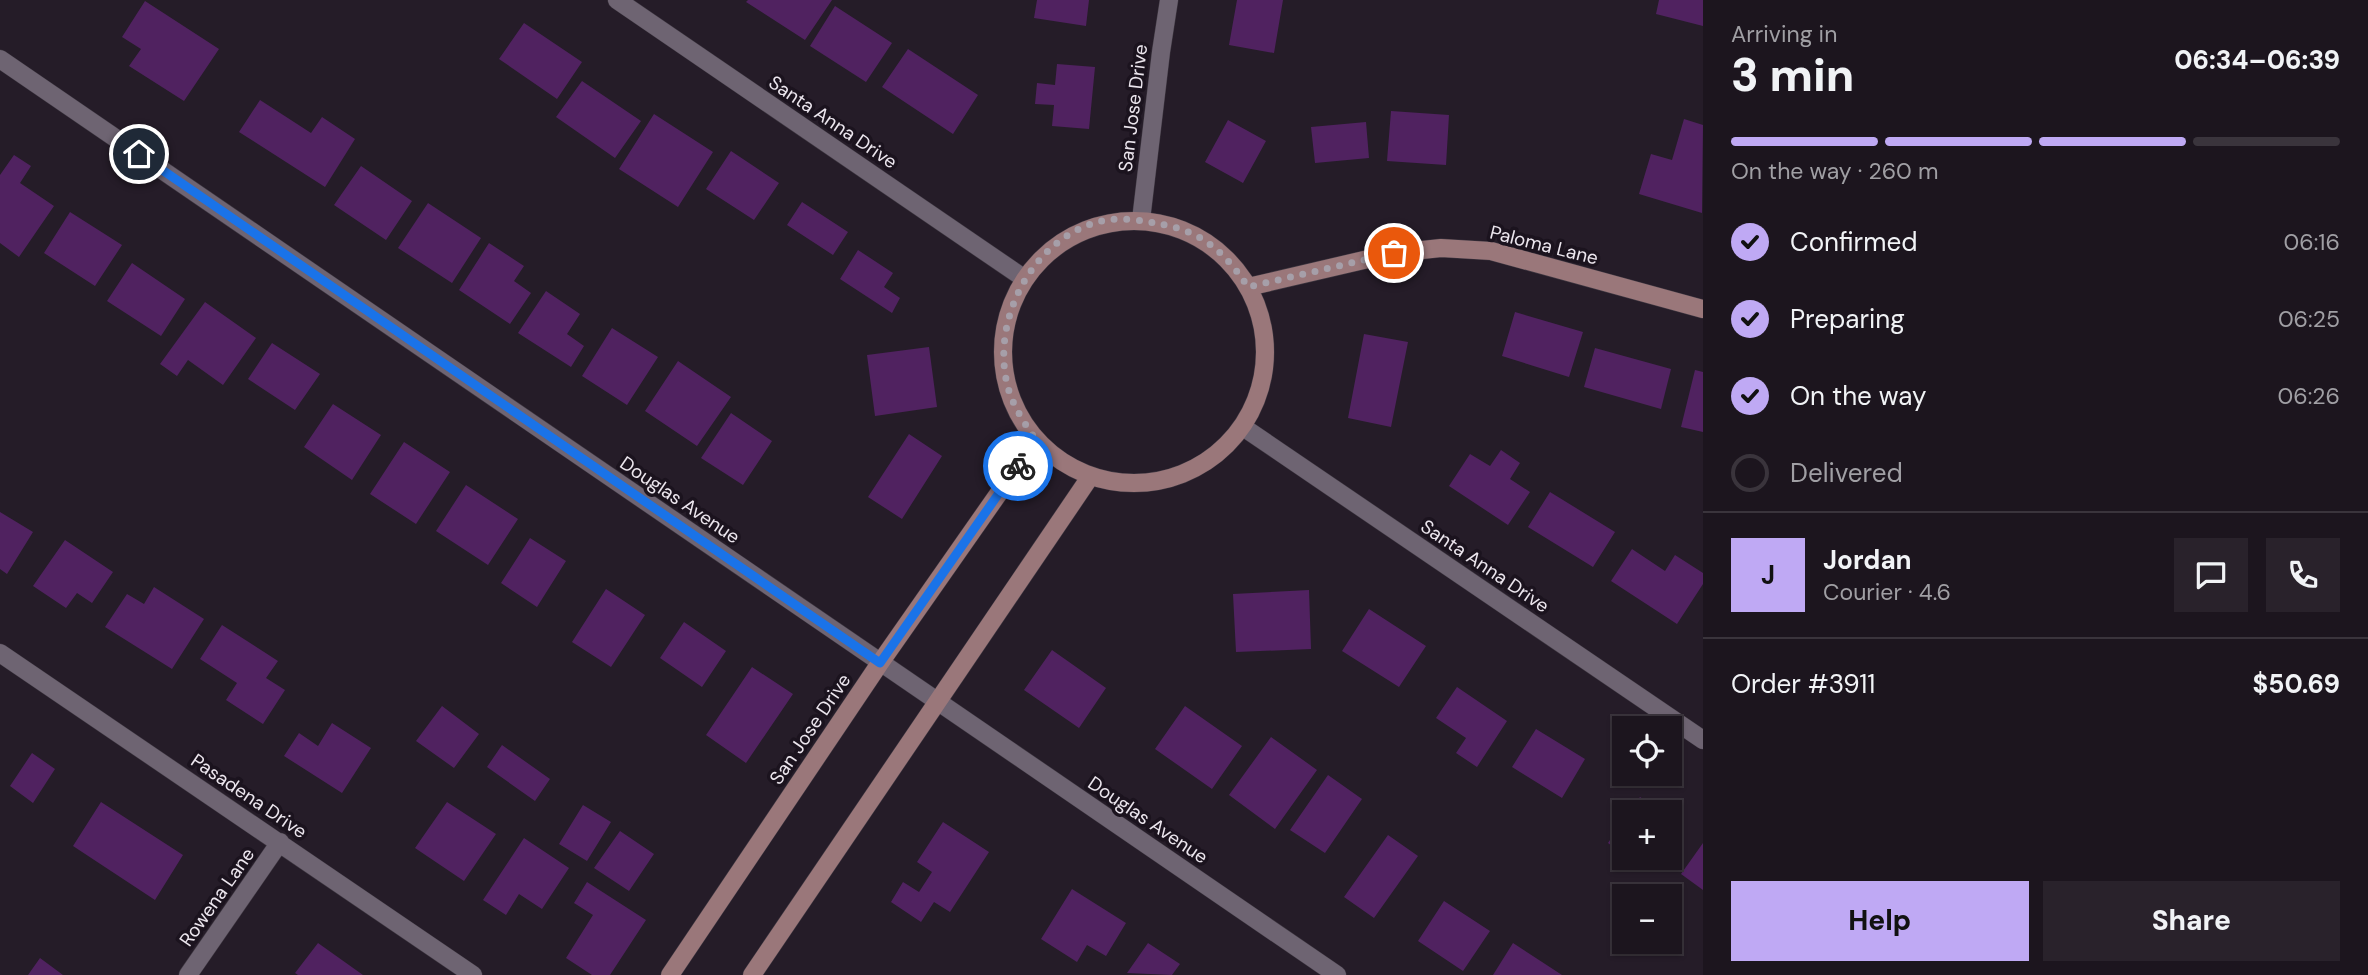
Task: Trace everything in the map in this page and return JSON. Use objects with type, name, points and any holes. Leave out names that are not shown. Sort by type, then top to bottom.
[{"type":"street","name":"Santa Anna Drive","points":[[617,0],[1025,279]]},
{"type":"street","name":"San Jose Drive","points":[[1141,220],[1169,0]]},
{"type":"street","name":"Douglas Avenue","points":[[0,59],[1337,975]]},
{"type":"street","points":[[1107,220],[1141,220],[1173,226],[1204,240],[1229,260],[1248,287],[1260,313],[1265,352],[1264,372],[1257,401],[1243,426],[1220,452],[1191,471],[1158,482],[1124,484],[1090,477],[1061,462],[1036,440],[1017,412],[1006,379],[1003,345],[1010,311],[1025,279],[1049,250],[1074,233],[1107,220]]},
{"type":"street","name":"Paloma Lane","points":[[1248,287],[1394,253],[1441,248],[1491,251],[1703,309]]},
{"type":"street","name":"Santa Anna Drive","points":[[1243,426],[1703,740]]},
{"type":"street","name":"San Jose Drive","points":[[670,975],[880,663],[1036,440]]},
{"type":"street","points":[[752,975],[1090,477]]},
{"type":"street","name":"Pasadena Drive","points":[[0,653],[473,975]]},
{"type":"street","name":"Rowena Lane","points":[[188,975],[280,842]]},
{"type":"building","points":[[832,0],[805,40],[746,2]]},
{"type":"building","points":[[1037,0],[1089,0],[1086,26],[1034,18]]},
{"type":"building","points":[[1237,0],[1283,0],[1274,53],[1229,45]]},
{"type":"building","points":[[1659,0],[1703,0],[1703,26],[1656,14]]},
{"type":"building","points":[[145,1],[219,49],[184,101],[129,66],[141,49],[122,37]]},
{"type":"building","points":[[835,6],[892,43],[866,82],[810,46]]},
{"type":"building","points":[[524,23],[582,62],[557,99],[499,59]]},
{"type":"building","points":[[908,49],[978,95],[953,134],[882,87]]},
{"type":"building","points":[[1057,64],[1095,67],[1089,129],[1052,126],[1054,105],[1035,104],[1037,83],[1055,85]]},
{"type":"building","points":[[582,81],[641,121],[615,158],[556,117]]},
{"type":"building","points":[[260,100],[311,133],[322,117],[355,139],[325,187],[239,132]]},
{"type":"building","points":[[1391,111],[1449,115],[1446,165],[1387,161]]},
{"type":"building","points":[[654,114],[713,152],[678,207],[619,169]]},
{"type":"building","points":[[1684,119],[1703,125],[1702,213],[1639,194],[1651,154],[1672,160]]},
{"type":"building","points":[[1228,120],[1266,141],[1243,183],[1205,162]]},
{"type":"building","points":[[1366,122],[1369,158],[1315,163],[1311,127]]},
{"type":"building","points":[[731,151],[779,183],[754,220],[706,189]]},
{"type":"building","points":[[14,155],[31,166],[20,183],[54,206],[19,257],[0,243],[0,175]]},
{"type":"building","points":[[361,166],[412,201],[386,240],[334,205]]},
{"type":"building","points":[[802,202],[848,232],[833,255],[787,225]]},
{"type":"building","points":[[428,203],[481,238],[452,283],[398,248]]},
{"type":"building","points":[[70,212],[122,245],[95,286],[44,253]]},
{"type":"building","points":[[489,243],[524,266],[514,281],[531,293],[510,324],[459,290]]},
{"type":"building","points":[[858,250],[893,273],[884,287],[900,298],[892,313],[840,279]]},
{"type":"building","points":[[132,263],[185,299],[161,336],[107,301]]},
{"type":"building","points":[[546,291],[580,314],[567,334],[584,346],[571,367],[518,333]]},
{"type":"building","points":[[205,302],[256,338],[223,385],[188,360],[177,376],[160,364]]},
{"type":"building","points":[[1515,312],[1583,332],[1569,377],[1502,356]]},
{"type":"building","points":[[612,328],[658,357],[627,405],[582,376]]},
{"type":"building","points":[[1364,334],[1408,342],[1391,427],[1348,418]]},
{"type":"building","points":[[272,343],[320,374],[295,410],[248,379]]},
{"type":"building","points":[[929,347],[937,407],[875,416],[867,355]]},
{"type":"building","points":[[1595,348],[1671,369],[1661,409],[1584,387]]},
{"type":"building","points":[[678,361],[731,397],[697,446],[645,411]]},
{"type":"building","points":[[1695,370],[1703,372],[1703,432],[1681,427]]},
{"type":"building","points":[[333,404],[381,435],[352,480],[304,447]]},
{"type":"building","points":[[731,413],[772,441],[743,485],[701,458]]},
{"type":"building","points":[[909,434],[942,456],[902,519],[868,497]]},
{"type":"building","points":[[404,442],[450,472],[416,524],[370,494]]},
{"type":"building","points":[[1501,450],[1520,463],[1510,479],[1530,492],[1508,525],[1449,486],[1470,454],[1490,466]]},
{"type":"building","points":[[466,485],[518,519],[488,565],[436,531]]},
{"type":"building","points":[[1550,492],[1615,532],[1593,567],[1528,527]]},
{"type":"building","points":[[0,512],[33,532],[7,574],[0,569]]},
{"type":"building","points":[[530,538],[566,561],[537,607],[501,583]]},
{"type":"building","points":[[65,540],[113,572],[92,603],[77,593],[66,608],[33,586]]},
{"type":"building","points":[[1632,549],[1665,571],[1675,555],[1703,573],[1703,584],[1677,624],[1611,581]]},
{"type":"building","points":[[154,587],[204,619],[172,669],[105,627],[127,594],[144,604]]},
{"type":"building","points":[[606,589],[645,615],[611,667],[572,642]]},
{"type":"building","points":[[1309,590],[1311,649],[1236,652],[1233,594]]},
{"type":"building","points":[[1369,609],[1426,646],[1399,687],[1342,651]]},
{"type":"building","points":[[684,622],[726,651],[702,687],[660,658]]},
{"type":"building","points":[[222,625],[278,661],[266,678],[285,690],[263,724],[226,700],[237,683],[200,659]]},
{"type":"building","points":[[1052,650],[1106,688],[1079,728],[1024,690]]},
{"type":"building","points":[[752,667],[793,694],[746,763],[706,735]]},
{"type":"building","points":[[1457,687],[1507,721],[1477,767],[1456,753],[1466,738],[1436,718]]},
{"type":"building","points":[[442,706],[479,734],[454,768],[416,741]]},
{"type":"building","points":[[1185,706],[1242,746],[1212,789],[1155,749]]},
{"type":"building","points":[[332,723],[371,748],[342,793],[284,756],[299,733],[318,746]]},
{"type":"building","points":[[1536,729],[1585,759],[1562,798],[1512,767]]},
{"type":"building","points":[[1271,737],[1317,770],[1275,829],[1229,795]]},
{"type":"building","points":[[502,745],[550,779],[535,801],[487,767]]},
{"type":"building","points":[[32,753],[55,769],[33,803],[10,786]]},
{"type":"building","points":[[1328,775],[1362,799],[1325,853],[1290,830]]},
{"type":"building","points":[[101,802],[183,855],[155,900],[73,846]]},
{"type":"building","points":[[447,802],[496,834],[464,881],[415,848]]},
{"type":"building","points":[[583,805],[611,822],[587,861],[559,844]]},
{"type":"building","points":[[943,822],[989,852],[950,912],[934,902],[921,922],[891,902],[903,882],[919,892],[932,872],[917,862]]},
{"type":"building","points":[[620,831],[654,854],[629,891],[594,868]]},
{"type":"building","points":[[1388,835],[1418,856],[1374,918],[1344,897]]},
{"type":"building","points":[[524,838],[569,868],[542,909],[519,894],[506,915],[483,900]]},
{"type":"building","points":[[1703,843],[1703,890],[1681,874]]},
{"type":"building","points":[[587,882],[646,920],[610,975],[592,975],[566,958],[593,915],[574,903]]},
{"type":"building","points":[[1072,889],[1126,923],[1106,956],[1087,945],[1077,962],[1041,939]]},
{"type":"building","points":[[1444,901],[1490,931],[1463,971],[1418,941]]},
{"type":"building","points":[[318,943],[363,975],[295,973]]},
{"type":"building","points":[[1148,943],[1180,964],[1172,975],[1127,973]]},
{"type":"building","points":[[1513,943],[1562,975],[1493,975]]},
{"type":"building","points":[[40,958],[63,975],[28,975]]},
{"type":"way so far","points":[[1018,466],[1036,440],[1017,412],[1006,379],[1003,345],[1010,311],[1025,279],[1049,250],[1074,233],[1107,220],[1141,220],[1173,226],[1204,240],[1229,260],[1248,287],[1394,253]]},
{"type":"route","points":[[139,154],[880,663],[1018,466]]}]
